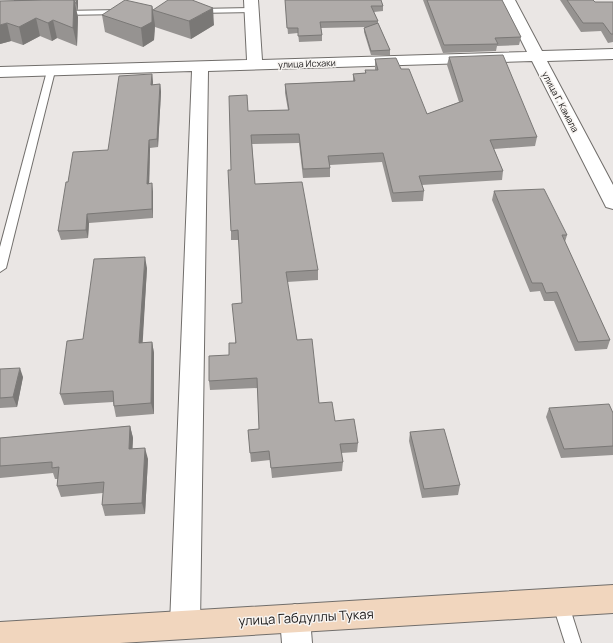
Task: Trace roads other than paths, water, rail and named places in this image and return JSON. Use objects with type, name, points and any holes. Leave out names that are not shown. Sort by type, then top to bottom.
[{"type":"street","name":"улица Г. Камала","points":[[508,0],[613,203]]},
{"type":"street","points":[[251,5],[255,65]]},
{"type":"street","name":"улица Исхаки","points":[[0,72],[613,54]]},
{"type":"street","points":[[185,625],[200,67]]},
{"type":"street","name":"улица Габдуллы Тукая","points":[[0,636],[185,625],[296,631],[560,602],[613,599]]},
{"type":"lane","points":[[188,11],[251,5]]},
{"type":"lane","points":[[55,14],[126,12]]},
{"type":"lane","points":[[0,268],[51,71]]},
{"type":"lane","points":[[560,602],[573,643]]}]
